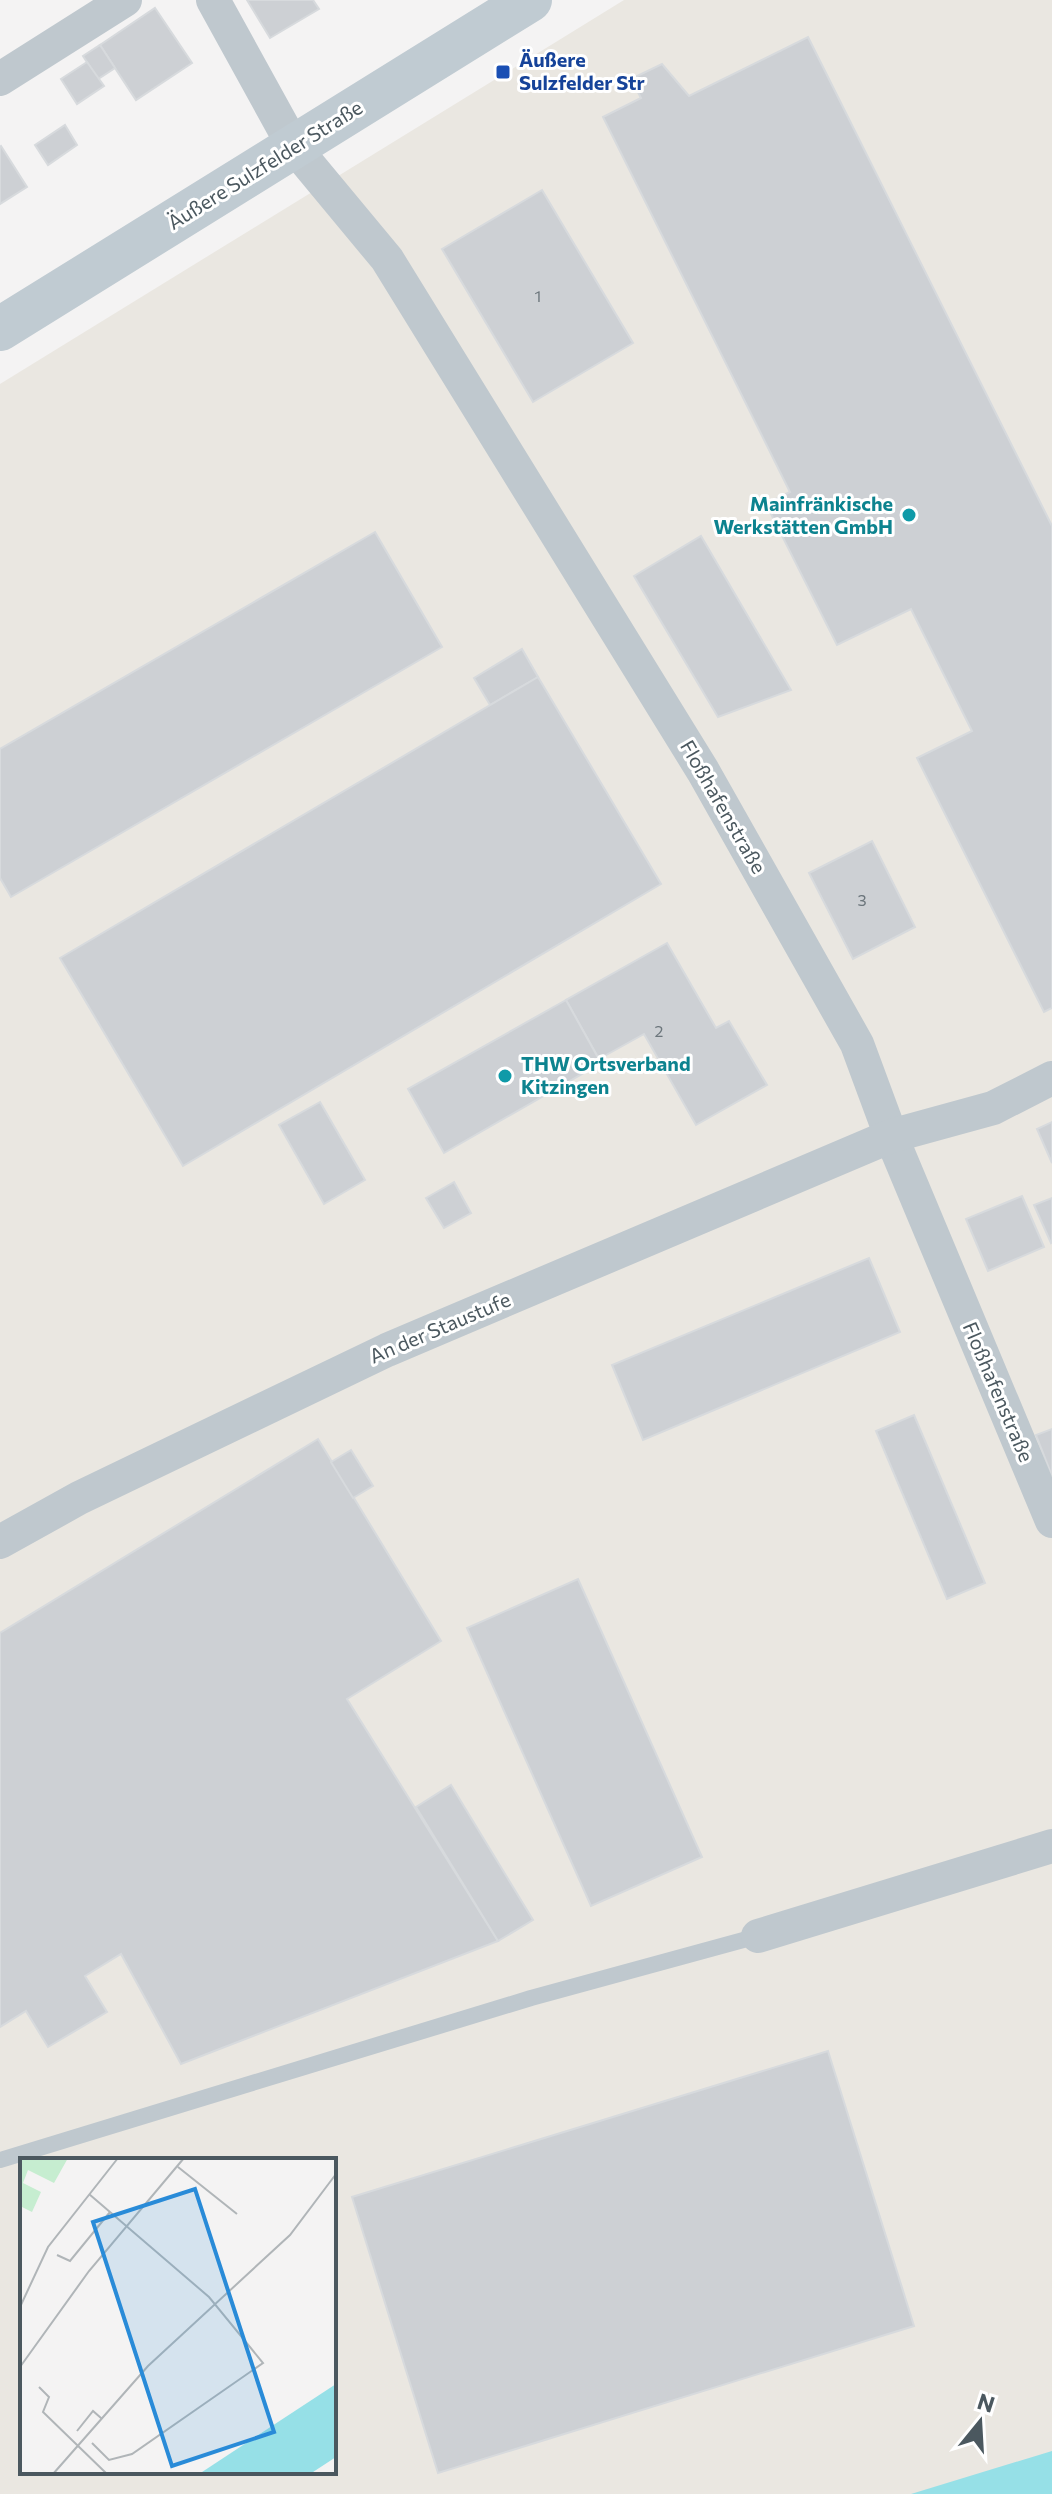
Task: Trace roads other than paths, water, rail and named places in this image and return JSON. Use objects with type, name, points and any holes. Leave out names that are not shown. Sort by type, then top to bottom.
[{"type":"main road","name":"Äußere Sulzfelder Straße","points":[[0,329],[530,0]]},
{"type":"street","points":[[0,79],[125,0]]},
{"type":"street","name":"Floßhafenstraße","points":[[213,0],[294,147],[387,259],[703,771],[857,1044],[891,1136],[1052,1521]]},
{"type":"street","name":"An der Staustufe","points":[[0,1542],[79,1498],[387,1350],[891,1136],[993,1108],[1052,1078]]},
{"type":"street","points":[[758,1936],[1052,1846]]},
{"type":"lane","points":[[0,2160],[531,1998],[758,1936]]},
{"type":"water","points":[[1052,2451],[1052,2494],[911,2494]]},
{"type":"place","name":"Äußere Sulzfelder Str","points":[[503,72]]},
{"type":"place","name":"Mainfränkische Werkstätten GmbH","points":[[909,515]]},
{"type":"place","name":"THW Ortsverband Kitzingen","points":[[505,1076]]}]
